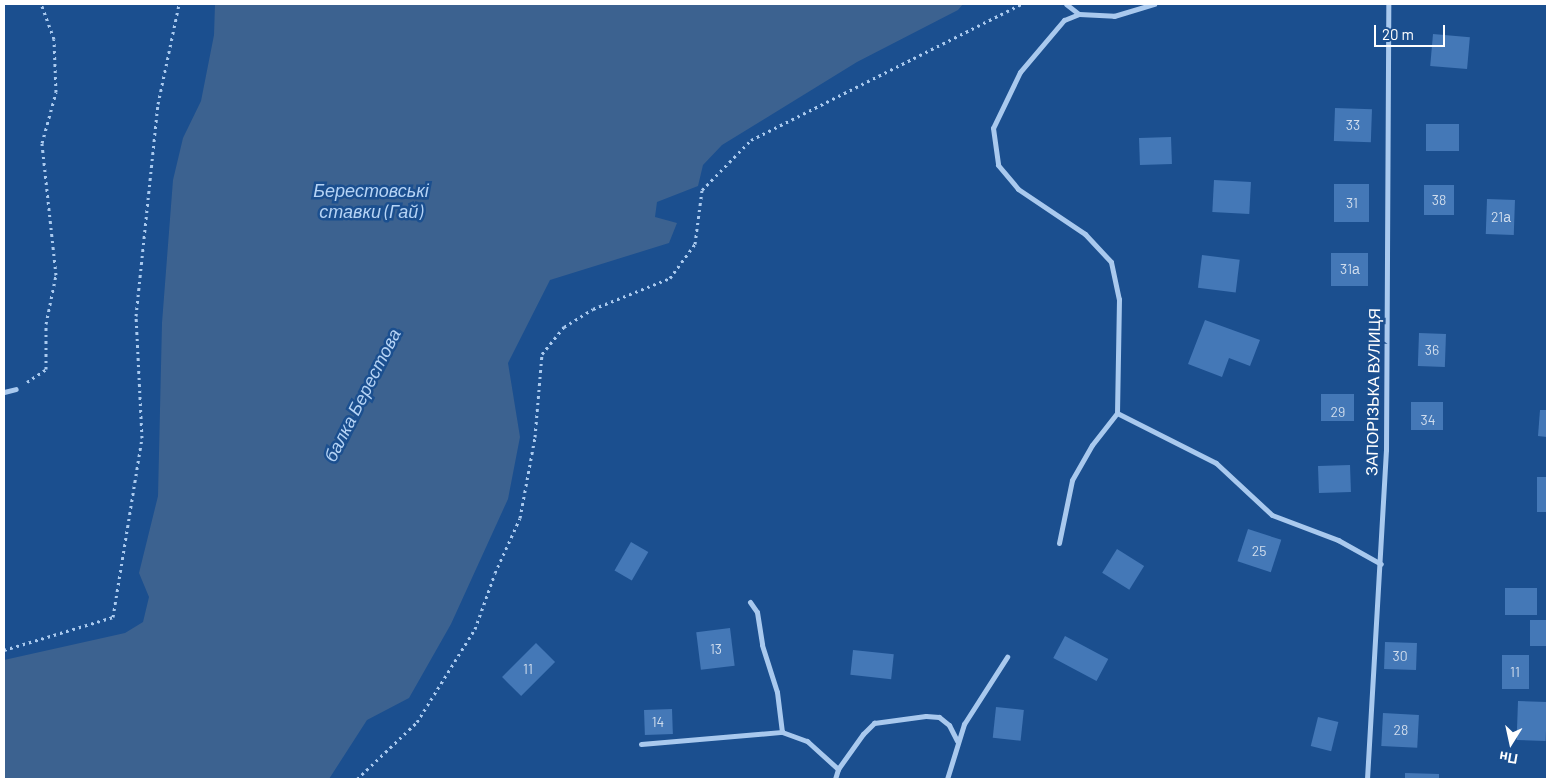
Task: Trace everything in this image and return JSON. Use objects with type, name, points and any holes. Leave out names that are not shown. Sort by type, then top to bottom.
[{"type":"street","points":[[1066,4],[1079,14]]},
{"type":"street","points":[[1059,543],[1072,480],[1092,444],[1117,413],[1119,299],[1111,262],[1085,234],[1018,189],[998,165],[993,128],[1020,72],[1064,20],[1079,14],[1114,16],[1154,4]]},
{"type":"street","name":"ЗАПОРІЗЬКА ВУЛИЦЯ","points":[[1367,779],[1386,450],[1388,4]]},
{"type":"street","points":[[4,392],[16,389]]},
{"type":"street","points":[[1117,413],[1216,462],[1272,515],[1338,540],[1380,564]]},
{"type":"street","points":[[750,602],[758,612],[762,645],[777,692],[782,732]]},
{"type":"street","points":[[947,779],[957,741],[985,686],[1007,657]]},
{"type":"street","points":[[835,779],[838,769],[863,734],[874,723],[926,716],[939,717],[950,724],[957,741]]},
{"type":"street","points":[[641,744],[782,732],[808,741],[838,769]]},
{"type":"path","points":[[16,389],[46,369],[46,324],[56,275],[42,143],[56,92],[54,39],[41,4]]},
{"type":"path","points":[[4,650],[113,617],[142,438],[136,316],[158,104],[179,4]]},
{"type":"path","points":[[357,779],[417,722],[475,628],[494,573],[520,518],[535,437],[542,354],[564,327],[593,309],[670,278],[695,244],[702,190],[751,140],[1021,4]]},
{"type":"water","name":"Берестовські ставки (Гай)","points":[[215,4],[963,4],[958,10],[857,62],[722,145],[703,165],[698,186],[657,202],[655,217],[677,223],[669,243],[550,280],[508,363],[520,437],[508,499],[451,624],[409,698],[367,720],[329,779],[4,779],[4,660],[125,633],[143,622],[149,597],[139,573],[158,496],[162,323],[173,180],[183,138],[201,101],[214,35]]},
{"type":"building","points":[[1433,34],[1470,37],[1467,69],[1430,66]]},
{"type":"building","points":[[1335,108],[1372,109],[1371,142],[1334,141]]},
{"type":"building","points":[[1426,124],[1459,124],[1459,151],[1426,151]]},
{"type":"building","points":[[1171,137],[1172,164],[1140,165],[1139,138]]},
{"type":"building","points":[[1214,180],[1251,182],[1249,214],[1212,212]]},
{"type":"building","points":[[1334,184],[1369,184],[1369,222],[1334,222]]},
{"type":"building","points":[[1424,185],[1454,185],[1454,215],[1424,215]]},
{"type":"building","points":[[1487,199],[1515,200],[1514,235],[1486,234]]},
{"type":"building","points":[[1331,253],[1368,253],[1368,286],[1331,286]]},
{"type":"building","points":[[1202,255],[1240,260],[1236,292],[1198,288]]},
{"type":"building","points":[[1205,320],[1260,340],[1250,366],[1229,358],[1222,377],[1188,364]]},
{"type":"building","points":[[1419,333],[1446,334],[1445,367],[1418,366]]},
{"type":"building","points":[[1321,394],[1354,394],[1354,421],[1321,421]]},
{"type":"building","points":[[1411,402],[1443,402],[1443,430],[1411,430]]},
{"type":"building","points":[[1540,410],[1547,410],[1547,437],[1538,436]]},
{"type":"building","points":[[1350,465],[1351,492],[1319,493],[1318,466]]},
{"type":"building","points":[[1537,477],[1547,477],[1547,512],[1537,512]]},
{"type":"building","points":[[1248,529],[1281,540],[1271,572],[1237,561]]},
{"type":"building","points":[[631,542],[648,552],[632,581],[614,571]]},
{"type":"building","points":[[1117,549],[1144,566],[1129,590],[1102,573]]},
{"type":"building","points":[[1505,588],[1537,588],[1537,615],[1505,615]]},
{"type":"building","points":[[1530,620],[1547,620],[1547,646],[1530,646]]},
{"type":"building","points":[[730,628],[735,666],[701,670],[696,632]]},
{"type":"building","points":[[1065,636],[1108,659],[1097,681],[1053,658]]},
{"type":"building","points":[[1385,642],[1417,643],[1416,670],[1384,669]]},
{"type":"building","points":[[536,643],[555,662],[521,696],[502,677]]},
{"type":"building","points":[[853,650],[894,654],[891,679],[850,675]]},
{"type":"building","points":[[1502,655],[1529,655],[1529,689],[1502,689]]},
{"type":"building","points":[[1518,701],[1547,702],[1546,741],[1517,740]]},
{"type":"building","points":[[996,707],[1024,710],[1021,741],[993,738]]},
{"type":"building","points":[[672,709],[673,734],[645,735],[644,710]]},
{"type":"building","points":[[1383,713],[1419,715],[1417,748],[1381,746]]},
{"type":"building","points":[[1318,717],[1338,722],[1331,751],[1311,746]]},
{"type":"building","points":[[1405,773],[1439,774],[1439,779],[1405,779]]},
{"type":"water label","name":"балка Берестова","points":[[362,395]]}]
